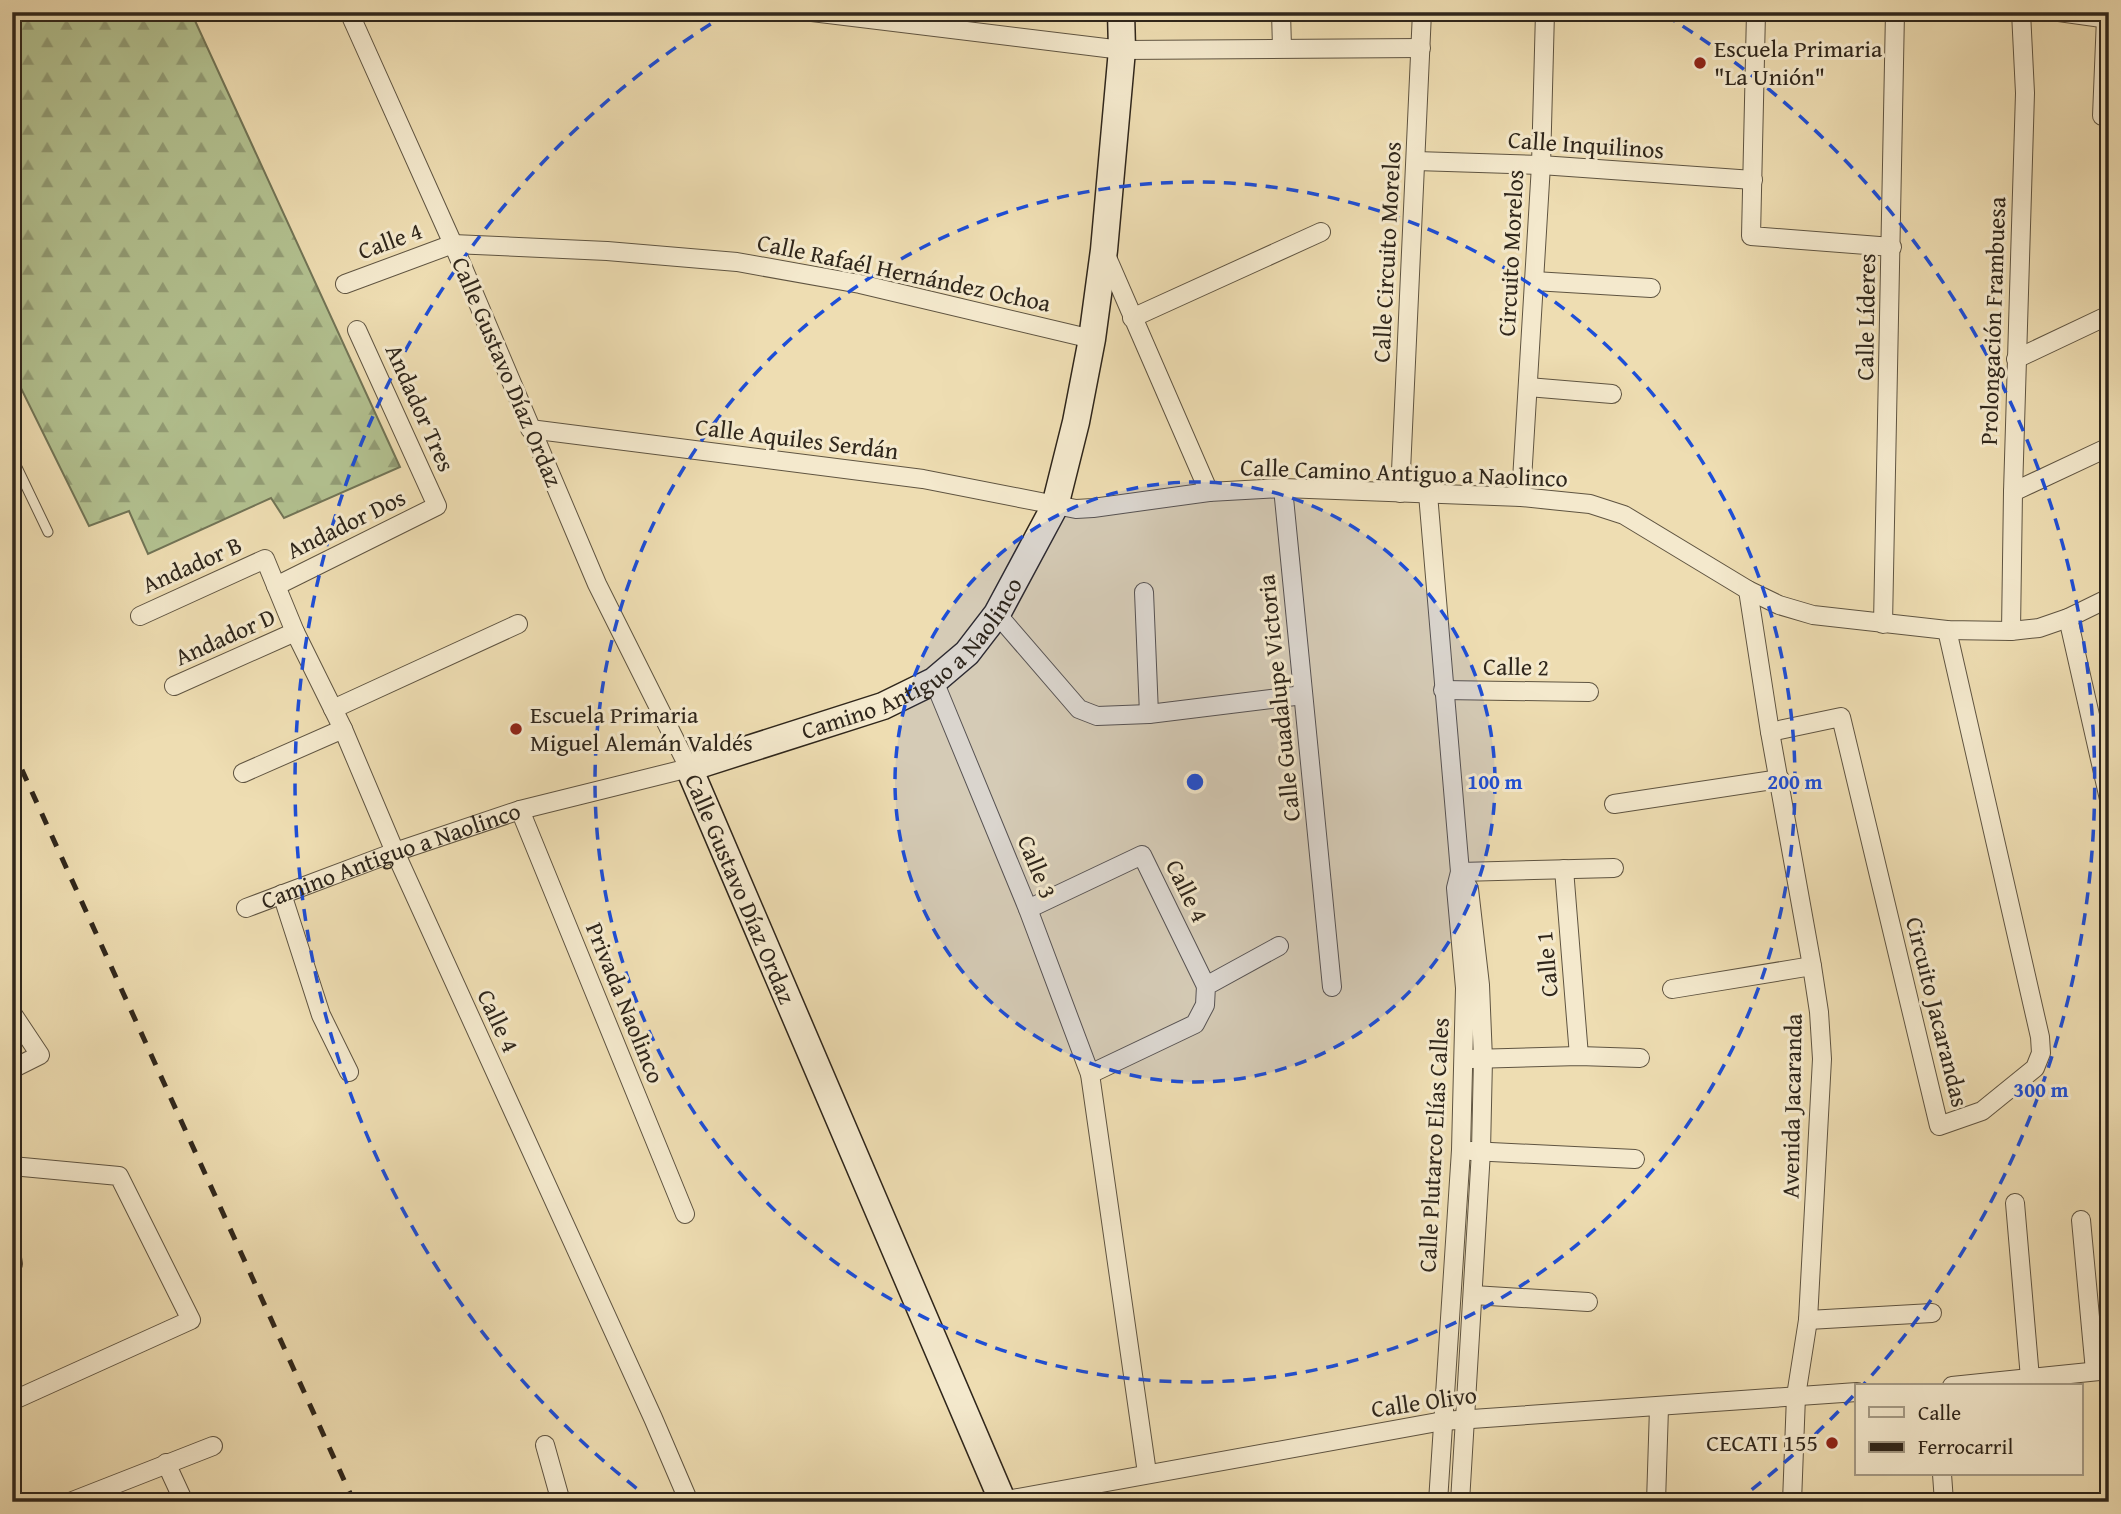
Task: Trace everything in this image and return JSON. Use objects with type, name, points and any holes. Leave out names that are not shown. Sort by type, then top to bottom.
[{"type":"main road","name":"Camino Antiguo a Naolinco","points":[[689,768],[883,706],[934,681],[967,653],[997,614],[1055,506],[1076,422],[1092,339],[1104,250],[1122,50],[1121,12]]},
{"type":"main road","name":"Calle Gustavo Díaz Ordaz","points":[[689,768],[1000,1501]]},
{"type":"street","name":"Calle Gustavo Díaz Ordaz","points":[[349,12],[453,244],[597,584],[689,768]]},
{"type":"street","points":[[812,12],[1122,50],[1421,48]]},
{"type":"street","points":[[1281,12],[1282,48]]},
{"type":"street","name":"Calle Circuito Morelos","points":[[1400,493],[1422,12]]},
{"type":"street","name":"Circuito Morelos","points":[[1521,497],[1541,165],[1545,12]]},
{"type":"street","points":[[1756,12],[1751,236],[1892,247]]},
{"type":"street","name":"Calle Líderes","points":[[1883,624],[1895,12]]},
{"type":"street","name":"Prolongación Frambuesa","points":[[2011,631],[2012,492],[2025,93],[2021,12]]},
{"type":"street","points":[[2059,12],[2107,18],[2102,116]]},
{"type":"street","name":"Calle Inquilinos","points":[[1416,161],[1541,165],[1753,180]]},
{"type":"street","points":[[1132,318],[1321,232]]},
{"type":"street","name":"Calle 4","points":[[345,284],[453,244]]},
{"type":"street","name":"Calle Rafaél Hernández Ochoa","points":[[453,244],[607,250],[737,262],[860,284],[1092,339]]},
{"type":"street","name":"Calle Camino Antiguo a Naolinco","points":[[1104,250],[1209,492]]},
{"type":"street","points":[[1534,281],[1651,288]]},
{"type":"street","points":[[2016,359],[2109,315]]},
{"type":"street","name":"Andador Tres","points":[[357,330],[437,506]]},
{"type":"street","points":[[1528,387],[1612,394]]},
{"type":"street","name":"Calle Aquiles Serdán","points":[[530,429],[923,480],[1055,506]]},
{"type":"street","points":[[2012,492],[2109,447]]},
{"type":"street","name":"Calle Camino Antiguo a Naolinco","points":[[1055,506],[1093,508],[1209,492],[1283,488],[1521,497],[1590,504],[1623,515],[1748,590],[1779,605],[1813,615],[1947,630],[2011,631],[2039,628],[2068,618],[2109,598]]},
{"type":"street","name":"Calle Guadalupe Victoria","points":[[1283,488],[1332,987]]},
{"type":"street","name":"Calle Plutarco Elías Calles","points":[[1428,494],[1460,872],[1456,888],[1465,988],[1461,1150],[1438,1502]]},
{"type":"street","name":"Andador Dos","points":[[276,586],[437,506]]},
{"type":"street","name":"Calle 4","points":[[265,559],[295,632],[343,729],[395,852],[689,1502]]},
{"type":"street","name":"Andador B","points":[[140,616],[265,559]]},
{"type":"street","name":"Avenida Jacaranda","points":[[1748,590],[1770,732],[1812,966],[1822,1059],[1808,1320],[1796,1396],[1792,1502]]},
{"type":"street","points":[[1144,592],[1149,714]]},
{"type":"street","points":[[997,614],[1079,709],[1097,716],[1149,714],[1303,695]]},
{"type":"street","points":[[2068,618],[2102,732],[2109,799]]},
{"type":"street","points":[[333,709],[518,624]]},
{"type":"street","name":"Circuito Jacarandas","points":[[1770,732],[1840,717],[1939,1126],[1982,1111],[2035,1068],[2041,1053],[2040,1037],[1947,630]]},
{"type":"street","name":"Andador D","points":[[174,686],[295,632]]},
{"type":"street","name":"Calle 3","points":[[934,681],[1028,909],[1090,1074],[1147,1473]]},
{"type":"street","name":"Calle 2","points":[[1443,690],[1589,692]]},
{"type":"street","points":[[243,774],[343,729]]},
{"type":"street","name":"Camino Antiguo a Naolinco","points":[[246,908],[395,852],[520,810],[689,768]]},
{"type":"street","points":[[1614,804],[1780,779]]},
{"type":"street","name":"Privada Naolinco","points":[[520,810],[685,1214]]},
{"type":"street","name":"Calle 4","points":[[1028,909],[1142,855],[1206,986]]},
{"type":"street","name":"Calle 1","points":[[1564,869],[1579,1056]]},
{"type":"street","points":[[1460,872],[1614,869]]},
{"type":"street","name":"Calle Plutarco Elías Calles","points":[[1460,872],[1469,889],[1480,985],[1483,1059],[1481,1151],[1460,1502]]},
{"type":"street","points":[[282,894],[321,1015],[349,1072]]},
{"type":"street","points":[[1090,1074],[1195,1024],[1205,1005],[1206,986],[1279,946]]},
{"type":"street","points":[[1672,989],[1812,966]]},
{"type":"street","points":[[12,1013],[40,1055],[12,1069]]},
{"type":"street","points":[[1464,1059],[1579,1056],[1640,1058]]},
{"type":"street","points":[[1461,1150],[1635,1158]]},
{"type":"street","points":[[12,1166],[119,1176],[191,1320],[12,1401]]},
{"type":"street","points":[[2015,1203],[2031,1378]]},
{"type":"street","points":[[1972,1384],[2102,1370],[2081,1220]]},
{"type":"street","points":[[1473,1295],[1588,1302]]},
{"type":"street","points":[[1808,1320],[1931,1313]]},
{"type":"street","name":"Calle Olivo","points":[[1000,1501],[1443,1421],[1659,1408],[1855,1392]]},
{"type":"street","points":[[1656,1502],[1659,1408]]},
{"type":"street","points":[[545,1445],[561,1502]]},
{"type":"street","points":[[74,1501],[213,1446]]},
{"type":"street","points":[[166,1463],[184,1502]]},
{"type":"street","points":[[1942,1476],[1944,1502]]},
{"type":"lane","points":[[12,457],[48,532]]},
{"type":"green space","points":[[12,12],[191,12],[400,467],[284,518],[271,498],[148,554],[129,511],[89,526],[12,370]]},
{"type":"railway","points":[[12,748],[354,1502]]},
{"type":"place","name":"Escuela Primaria \"La Unión\"","points":[[1700,63]]},
{"type":"place","name":"Escuela Primaria Miguel Alemán Valdés","points":[[516,729]]},
{"type":"place","name":"CECATI 155","points":[[1832,1443]]}]
